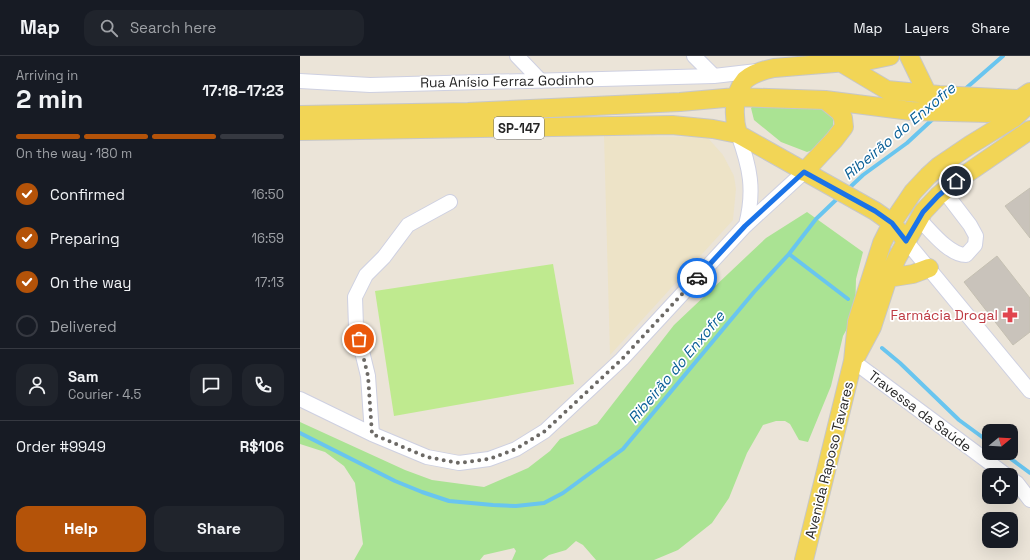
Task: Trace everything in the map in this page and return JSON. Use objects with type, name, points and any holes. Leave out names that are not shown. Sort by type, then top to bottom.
[{"type":"main road","points":[[738,134],[734,122],[736,97],[746,80],[760,71],[774,68],[890,56]]},
{"type":"main road","points":[[909,56],[934,95]]},
{"type":"main road","points":[[840,62],[887,90],[934,95],[1027,98]]},
{"type":"main road","points":[[736,97],[826,100],[911,111],[988,113],[1027,98]]},
{"type":"main road","name":"SP-147","points":[[300,115],[468,112],[680,102],[736,97]]},
{"type":"main road","name":"Avenida Raposo Tavares","points":[[804,560],[853,361],[857,322],[882,243],[892,223],[913,192],[939,166],[1014,118],[1027,98]]},
{"type":"main road","points":[[804,172],[844,127],[843,118],[840,112],[826,100]]},
{"type":"main road","name":"SP-147","points":[[300,131],[672,125],[713,129],[738,134],[804,172],[821,180],[892,223],[906,241]]},
{"type":"main road","name":"Avenida Raposo Tavares","points":[[853,361],[872,327],[888,278],[906,241],[923,212],[956,181],[1030,130]]},
{"type":"main road","points":[[888,278],[913,274],[929,268]]},
{"type":"street","points":[[517,56],[541,81]]},
{"type":"street","points":[[694,56],[714,76]]},
{"type":"street","name":"Rua Anísio Ferraz Godinho","points":[[300,81],[370,84],[541,81],[714,76],[760,71]]},
{"type":"street","points":[[738,134],[751,178],[750,210],[745,226]]},
{"type":"street","points":[[300,399],[372,434],[427,457],[459,463],[489,459],[516,449],[545,431],[622,359],[745,226],[804,172]]},
{"type":"street","points":[[919,219],[941,241],[958,255],[966,255],[976,245],[976,236],[970,225],[944,191]]},
{"type":"street","points":[[372,434],[368,376],[356,327],[355,297],[366,275],[384,257],[408,226],[450,202]]},
{"type":"street","points":[[906,241],[1030,391]]},
{"type":"street","name":"Travessa da Saúde","points":[[853,361],[997,468]]},
{"type":"street","points":[[1018,484],[1030,500]]},
{"type":"shaded area","points":[[604,136],[707,137],[723,155],[734,176],[736,189],[733,220],[610,355]]},
{"type":"green space","points":[[758,101],[822,106],[833,118],[833,128],[819,148],[807,152],[781,142],[754,120],[751,108]]},
{"type":"green space","points":[[807,212],[863,252],[856,279],[855,314],[843,336],[831,386],[808,442],[799,440],[790,424],[785,421],[776,421],[763,425],[747,453],[729,498],[712,523],[678,550],[654,560],[596,560],[583,545],[576,541],[566,550],[549,555],[542,560],[512,560],[516,551],[514,548],[484,555],[480,560],[354,560],[363,544],[355,483],[344,466],[325,452],[300,444],[300,422],[405,470],[432,480],[484,487],[528,468],[550,451],[560,439],[597,424],[674,325],[766,238]]},
{"type":"green space","points":[[553,264],[574,384],[394,416],[375,291]]},
{"type":"building","points":[[1030,188],[1030,238],[1005,206]]},
{"type":"building","name":"Farmácia Drogal","points":[[997,256],[1030,298],[1030,332],[1013,345],[964,282]]},
{"type":"waterway","name":"Ribeirão do Enxofre","points":[[964,90],[1003,56]]},
{"type":"waterway","name":"Ribeirão do Enxofre","points":[[847,190],[863,175],[907,143],[934,118]]},
{"type":"waterway","name":"Ribeirão do Enxofre","points":[[300,433],[395,481],[449,501],[516,506],[544,503],[563,493],[623,449],[754,292],[789,254],[816,219],[839,197]]},
{"type":"waterway","points":[[789,254],[848,299]]},
{"type":"waterway","points":[[882,348],[900,363],[959,420],[982,437]]},
{"type":"waterway","points":[[1012,460],[1030,473]]},
{"type":"way so far","points":[[359,339],[368,376],[372,434],[427,457],[459,463],[489,459],[516,449],[545,431],[622,359],[697,278]]},
{"type":"place","name":"Farmácia Drogal","points":[[1010,315]]},
{"type":"route","points":[[697,278],[745,226],[804,172],[875,211],[892,223],[906,241],[923,212],[938,196],[956,181]]}]
